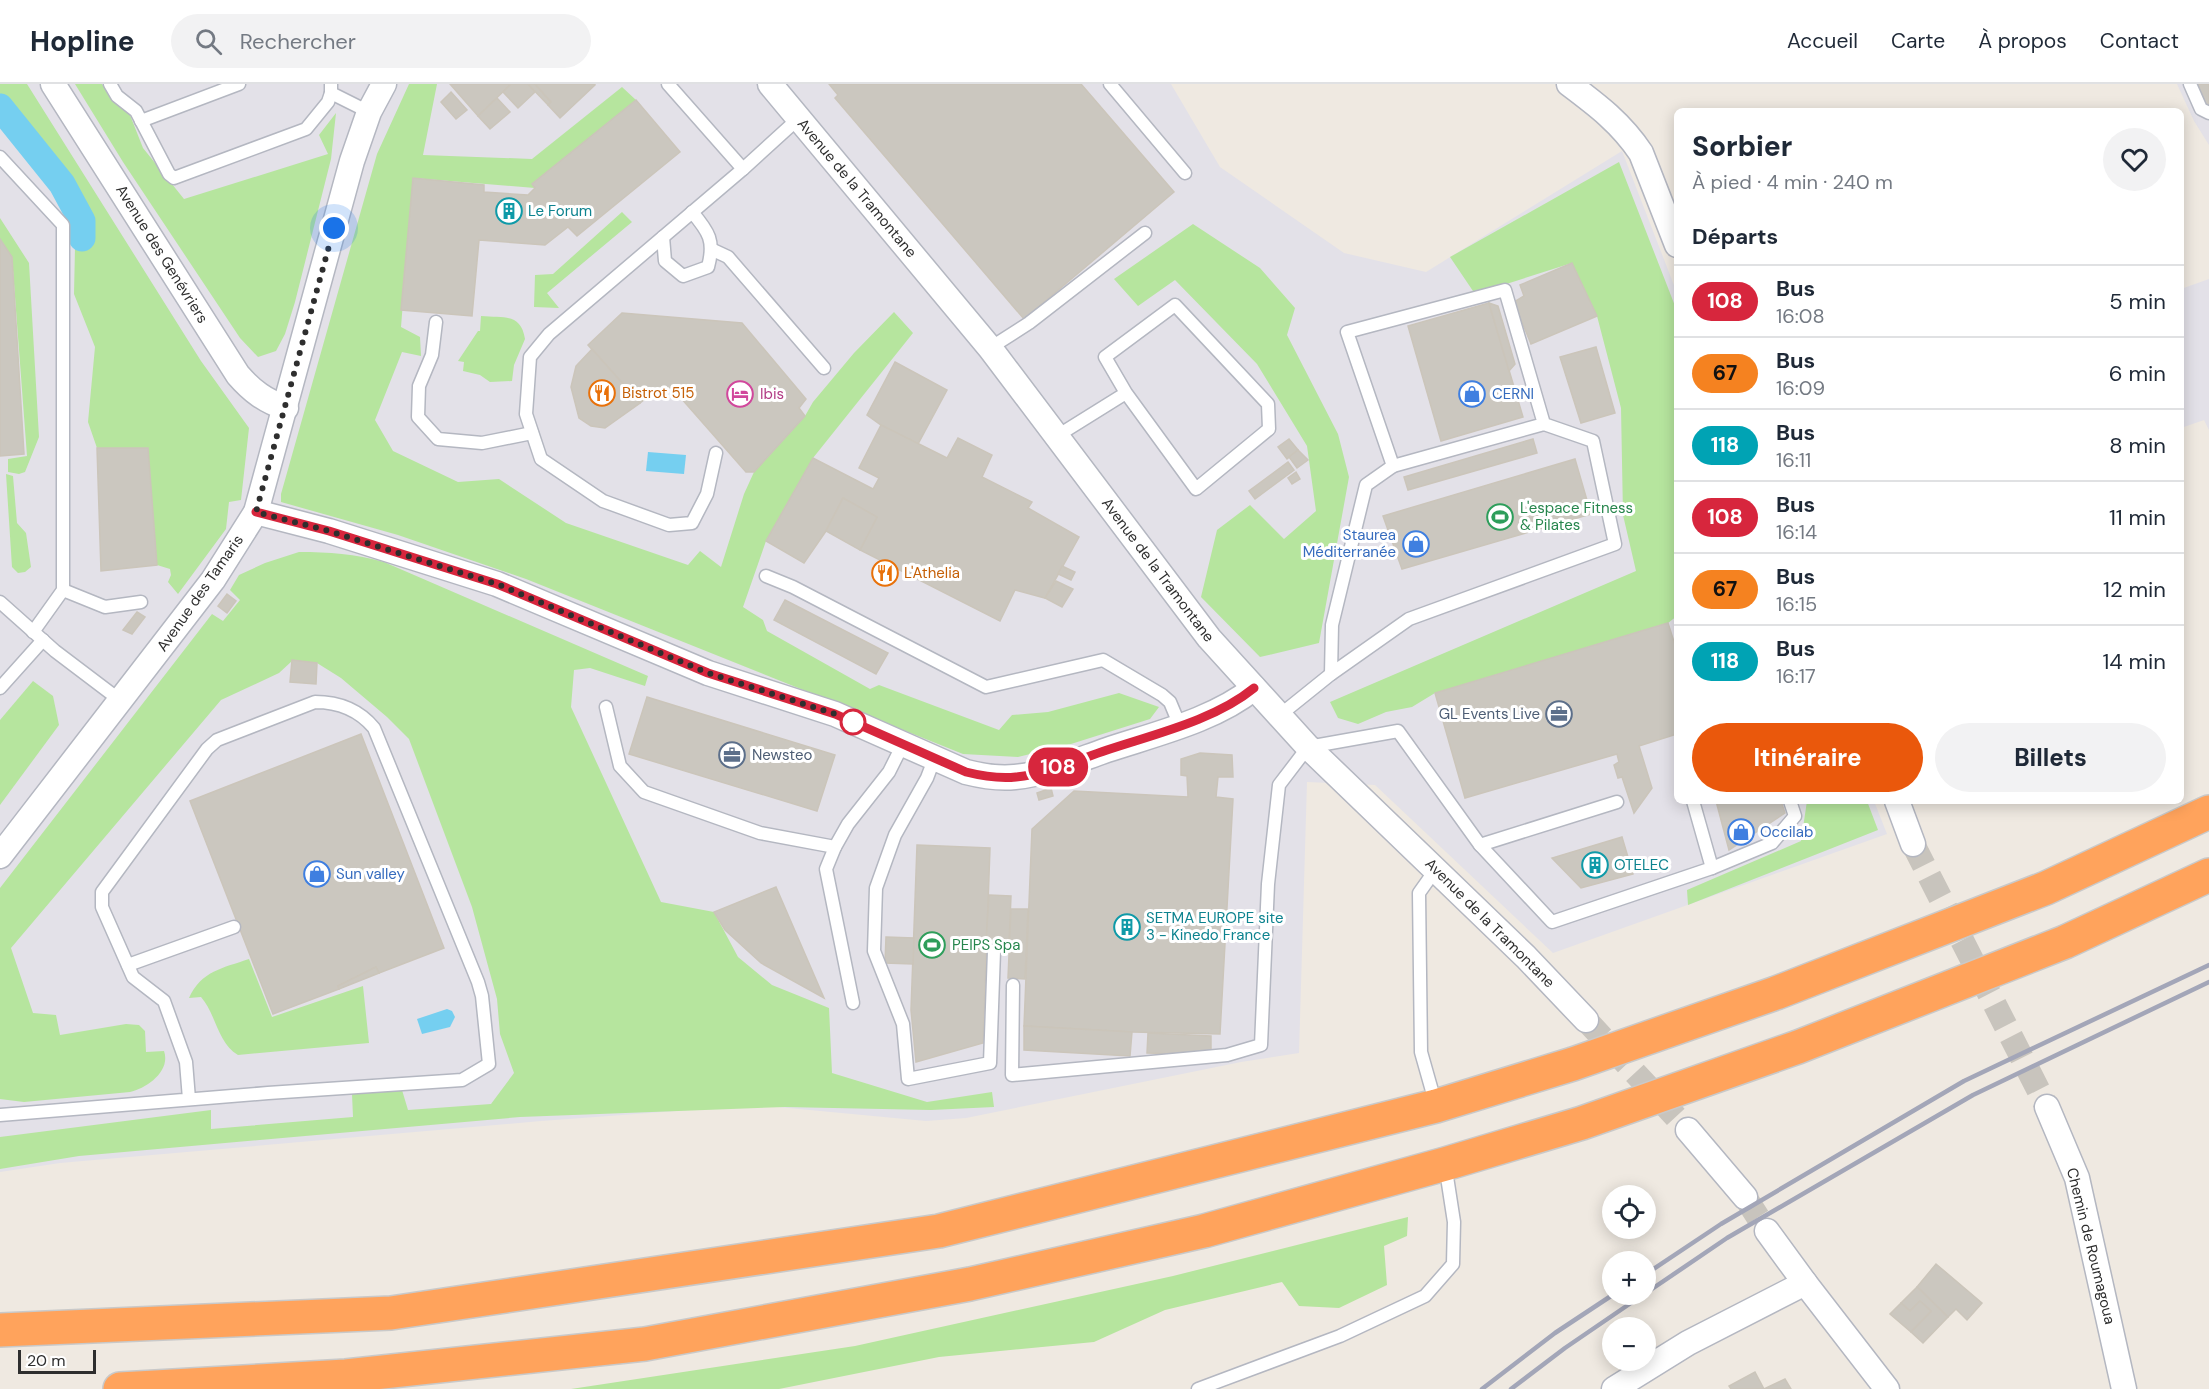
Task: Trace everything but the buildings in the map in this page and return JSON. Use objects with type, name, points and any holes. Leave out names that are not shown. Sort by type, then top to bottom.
[{"type":"highway","points":[[0,1330],[391,1313],[939,1232],[1436,1106],[1573,1064],[1776,993],[2046,888],[2209,812]]},
{"type":"highway","points":[[120,1389],[346,1376],[645,1344],[1005,1276],[1204,1232],[1582,1123],[1798,1047],[2065,942],[2209,875]]},
{"type":"street","name":"Avenue des Genévriers","points":[[53,84],[238,375],[253,392],[271,403],[286,408]]},
{"type":"street","name":"Avenue des Tamaris","points":[[0,856],[213,580],[256,512],[352,161],[369,112],[384,84]]},
{"type":"street","name":"Avenue de la Tramontane","points":[[770,84],[990,348],[1209,638],[1308,747],[1526,957],[1586,1020]]},
{"type":"street","points":[[1569,84],[1610,115],[1641,153],[1674,237]]},
{"type":"street","points":[[256,512],[329,531],[497,584],[708,673],[835,714],[966,772],[987,777],[1015,777],[1042,772],[1180,726],[1239,700],[1254,688]]},
{"type":"street","points":[[1898,804],[1913,844]]},
{"type":"street","name":"Chemin de Roumagoua","points":[[2046,1107],[2077,1178],[2124,1389]]},
{"type":"street","points":[[1688,1130],[1744,1197]]},
{"type":"street","points":[[1767,1231],[1887,1389]]},
{"type":"street","points":[[1614,1389],[1688,1343],[1805,1283]]},
{"type":"lane","points":[[110,84],[117,96],[136,111],[169,174],[174,178],[306,129],[328,102],[331,88],[369,112]]},
{"type":"lane","points":[[141,121],[239,84]]},
{"type":"lane","points":[[668,84],[743,169]]},
{"type":"lane","points":[[1110,84],[1185,173]]},
{"type":"lane","points":[[2190,84],[2200,109],[2209,113]]},
{"type":"lane","points":[[716,453],[707,494],[692,523],[669,525],[603,501],[540,459],[526,414],[530,357],[549,334],[743,169],[799,118]]},
{"type":"lane","points":[[0,157],[63,225],[63,590],[33,632]]},
{"type":"lane","points":[[663,237],[665,261],[683,276],[708,267],[713,250],[707,230],[692,212]]},
{"type":"lane","points":[[990,348],[1029,323],[1145,233]]},
{"type":"lane","points":[[713,250],[728,257],[824,368]]},
{"type":"lane","points":[[1393,466],[1347,332],[1505,291],[1544,424]]},
{"type":"lane","points":[[1175,305],[1268,404],[1269,429],[1196,489],[1126,393],[1105,357],[1175,305]]},
{"type":"lane","points":[[436,322],[432,355],[419,386],[418,417],[438,439],[482,443],[532,433]]},
{"type":"lane","points":[[1057,436],[1126,393]]},
{"type":"lane","points":[[1280,715],[1331,674],[1409,620],[1615,544],[1593,441],[1544,424],[1393,466],[1366,485],[1332,626],[1331,674]]},
{"type":"lane","points":[[766,576],[793,587],[986,687],[1103,660],[1170,702],[1180,726]]},
{"type":"lane","points":[[63,590],[105,607],[141,602]]},
{"type":"lane","points":[[0,602],[33,632],[121,701]]},
{"type":"lane","points":[[0,688],[43,640]]},
{"type":"lane","points":[[0,1115],[462,1080],[489,1064],[482,996],[478,982],[374,728],[363,715],[331,702],[315,702],[217,740],[207,749],[102,892],[102,907],[133,977],[164,1001],[186,1062],[189,1099]]},
{"type":"lane","points":[[606,707],[620,765],[644,792],[760,833],[835,847]]},
{"type":"lane","points":[[1013,985],[1012,1075],[1227,1055],[1262,1045],[1268,884],[1280,784],[1308,747],[1398,731],[1480,846],[1552,922],[1712,868],[1772,843],[1794,816],[1791,804]]},
{"type":"lane","points":[[853,1003],[826,869],[835,847],[849,824],[889,772],[903,744]]},
{"type":"lane","points":[[935,757],[927,778],[895,835],[876,888],[874,951],[903,1024],[908,1079],[990,1063],[994,951]]},
{"type":"lane","points":[[1480,846],[1617,802]]},
{"type":"lane","points":[[1694,804],[1712,868]]},
{"type":"lane","points":[[1436,869],[1419,893],[1421,1052],[1436,1106]]},
{"type":"lane","points":[[128,965],[234,927]]},
{"type":"lane","points":[[1198,1389],[1340,1336],[1425,1296],[1453,1264],[1454,1222],[1445,1164]]},
{"type":"shaded area","points":[[0,84],[1171,84],[1220,167],[1344,253],[1426,272],[1622,151],[1674,285],[1674,804],[1875,804],[1887,834],[1553,953],[1375,785],[1307,782],[1299,1053],[1241,1062],[966,1118],[926,1121],[758,1105],[541,1121],[60,1163],[0,1172]]},
{"type":"shaded area","points":[[2177,84],[2209,84],[2209,145],[2194,121]]},
{"type":"shaded area","points":[[2209,279],[2209,430],[2204,420],[2184,427],[2184,288]]},
{"type":"green space","points":[[0,84],[27,84],[201,361],[249,428],[241,500],[229,502],[226,529],[178,594],[168,582],[171,575],[170,569],[157,565],[148,449],[97,448],[88,422],[95,347],[74,294],[75,248],[89,239],[88,217],[66,174],[0,97]]},
{"type":"green space","points":[[75,84],[102,84],[110,98],[130,115],[143,148],[184,199],[328,154],[319,135],[336,113],[331,159],[295,302],[285,334],[276,351],[258,357],[240,338],[123,162]]},
{"type":"green space","points":[[409,84],[437,84],[423,155],[532,159],[622,87],[636,100],[535,188],[413,178],[401,327],[420,337],[421,356],[402,352],[375,420],[393,451],[458,482],[499,479],[566,523],[688,565],[700,551],[721,567],[744,494],[754,472],[805,416],[813,402],[854,353],[894,312],[913,333],[813,458],[766,541],[743,607],[763,620],[767,631],[870,689],[879,685],[999,730],[1012,715],[1048,712],[1119,693],[1159,707],[1150,719],[1071,744],[1018,757],[963,754],[526,579],[398,535],[281,502],[281,494],[377,154]]},
{"type":"green space","points":[[1619,162],[1674,303],[1674,618],[1668,623],[1435,693],[1412,707],[1386,712],[1358,724],[1338,718],[1330,702],[1636,571],[1623,515],[1621,408],[1597,316],[1572,263],[1475,294],[1450,257]]},
{"type":"green space","points":[[622,212],[632,222],[547,293],[559,308],[534,307],[535,275],[553,274]]},
{"type":"green space","points":[[0,218],[29,263],[39,437],[25,472],[19,474],[8,472],[8,459],[27,456],[12,257],[0,239]]},
{"type":"green space","points":[[1193,224],[1260,268],[1295,308],[1287,335],[1338,434],[1349,477],[1319,643],[1260,657],[1201,597],[1217,530],[1250,505],[1284,539],[1316,511],[1307,446],[1257,364],[1175,280],[1138,306],[1114,279]]},
{"type":"green space","points":[[481,316],[510,318],[520,325],[523,331],[525,339],[514,365],[512,381],[490,382],[480,375],[463,371],[464,362],[458,361],[480,331]]},
{"type":"green space","points":[[6,474],[13,476],[17,523],[26,533],[31,567],[25,572],[18,573],[12,567]]},
{"type":"green space","points":[[299,552],[342,554],[384,562],[648,676],[645,686],[590,668],[574,670],[571,707],[661,902],[714,912],[738,957],[772,985],[829,1008],[832,1073],[927,1102],[992,1092],[994,1107],[931,1110],[785,1107],[520,1117],[79,1156],[0,1169],[0,1137],[211,1110],[211,1129],[353,1117],[352,1094],[402,1090],[408,1110],[491,1104],[514,1073],[500,1034],[497,999],[472,907],[409,739],[341,678],[317,663],[292,661],[279,673],[221,700],[11,948],[33,1013],[56,1015],[60,1035],[126,1024],[139,1025],[145,1031],[146,1052],[164,1051],[164,1065],[161,1072],[150,1083],[130,1092],[24,1102],[0,1099],[0,888],[212,614],[223,621],[240,600],[230,590],[239,575],[265,563]]},
{"type":"green space","points":[[33,681],[53,696],[59,725],[0,805],[0,720]]},
{"type":"green space","points":[[1807,804],[1868,804],[1878,830],[1688,905],[1687,890],[1801,841]]},
{"type":"green space","points":[[249,959],[272,1017],[363,986],[369,1043],[238,1055],[226,1044],[201,997],[189,998],[206,976]]},
{"type":"green space","points":[[1408,1217],[1407,1236],[1384,1246],[1387,1285],[1339,1308],[1299,1306],[1282,1282],[1165,1310],[1094,1342],[939,1357],[779,1389],[571,1389],[855,1346],[1173,1276]]},
{"type":"water","points":[[648,452],[686,455],[684,474],[646,471]]},
{"type":"water","points":[[447,1009],[452,1011],[455,1017],[450,1027],[422,1034],[417,1019]]},
{"type":"waterway","points":[[0,107],[62,184],[82,221],[82,238]]},
{"type":"tunnel","points":[[1913,844],[2047,1107]]},
{"type":"tunnel","points":[[1586,1020],[1688,1130]]},
{"type":"tunnel","points":[[1745,1197],[1767,1231]]},
{"type":"railway","points":[[1656,1267],[1721,1224],[1964,1081],[2209,965]]},
{"type":"railway","points":[[1656,1286],[1727,1238],[1973,1095],[2209,982]]},
{"type":"railway","points":[[1482,1389],[1555,1333],[1602,1302]]},
{"type":"railway","points":[[1511,1389],[1628,1305]]},
{"type":"bus line","name":"108","points":[[256,512],[329,531],[497,584],[708,673],[835,714],[966,772],[987,777],[1015,777],[1042,772],[1180,726],[1239,700],[1254,688]]},
{"type":"place","name":"Le Forum","points":[[509,211]]},
{"type":"place","name":"Bistrot 515","points":[[602,393]]},
{"type":"place","name":"Ibis","points":[[740,394]]},
{"type":"place","name":"CERNI","points":[[1472,394]]},
{"type":"place","name":"L'espace Fitness & Pilates","points":[[1500,517]]},
{"type":"place","name":"Staurea Méditerranée","points":[[1416,544]]},
{"type":"place","name":"L'Athelia","points":[[885,573]]},
{"type":"place","name":"GL Events Live","points":[[1559,714]]},
{"type":"place","name":"Newsteo","points":[[732,755]]},
{"type":"place","name":"Occilab","points":[[1741,832]]},
{"type":"place","name":"OTELEC","points":[[1595,865]]},
{"type":"place","name":"Sun valley","points":[[317,874]]},
{"type":"place","name":"SETMA EUROPE site 3 - Kinedo France","points":[[1127,927]]},
{"type":"place","name":"PEIPS Spa","points":[[932,945]]},
{"type":"route","points":[[334,228],[256,512],[329,531],[497,584],[708,673],[835,714],[857,724],[853,722]]}]
